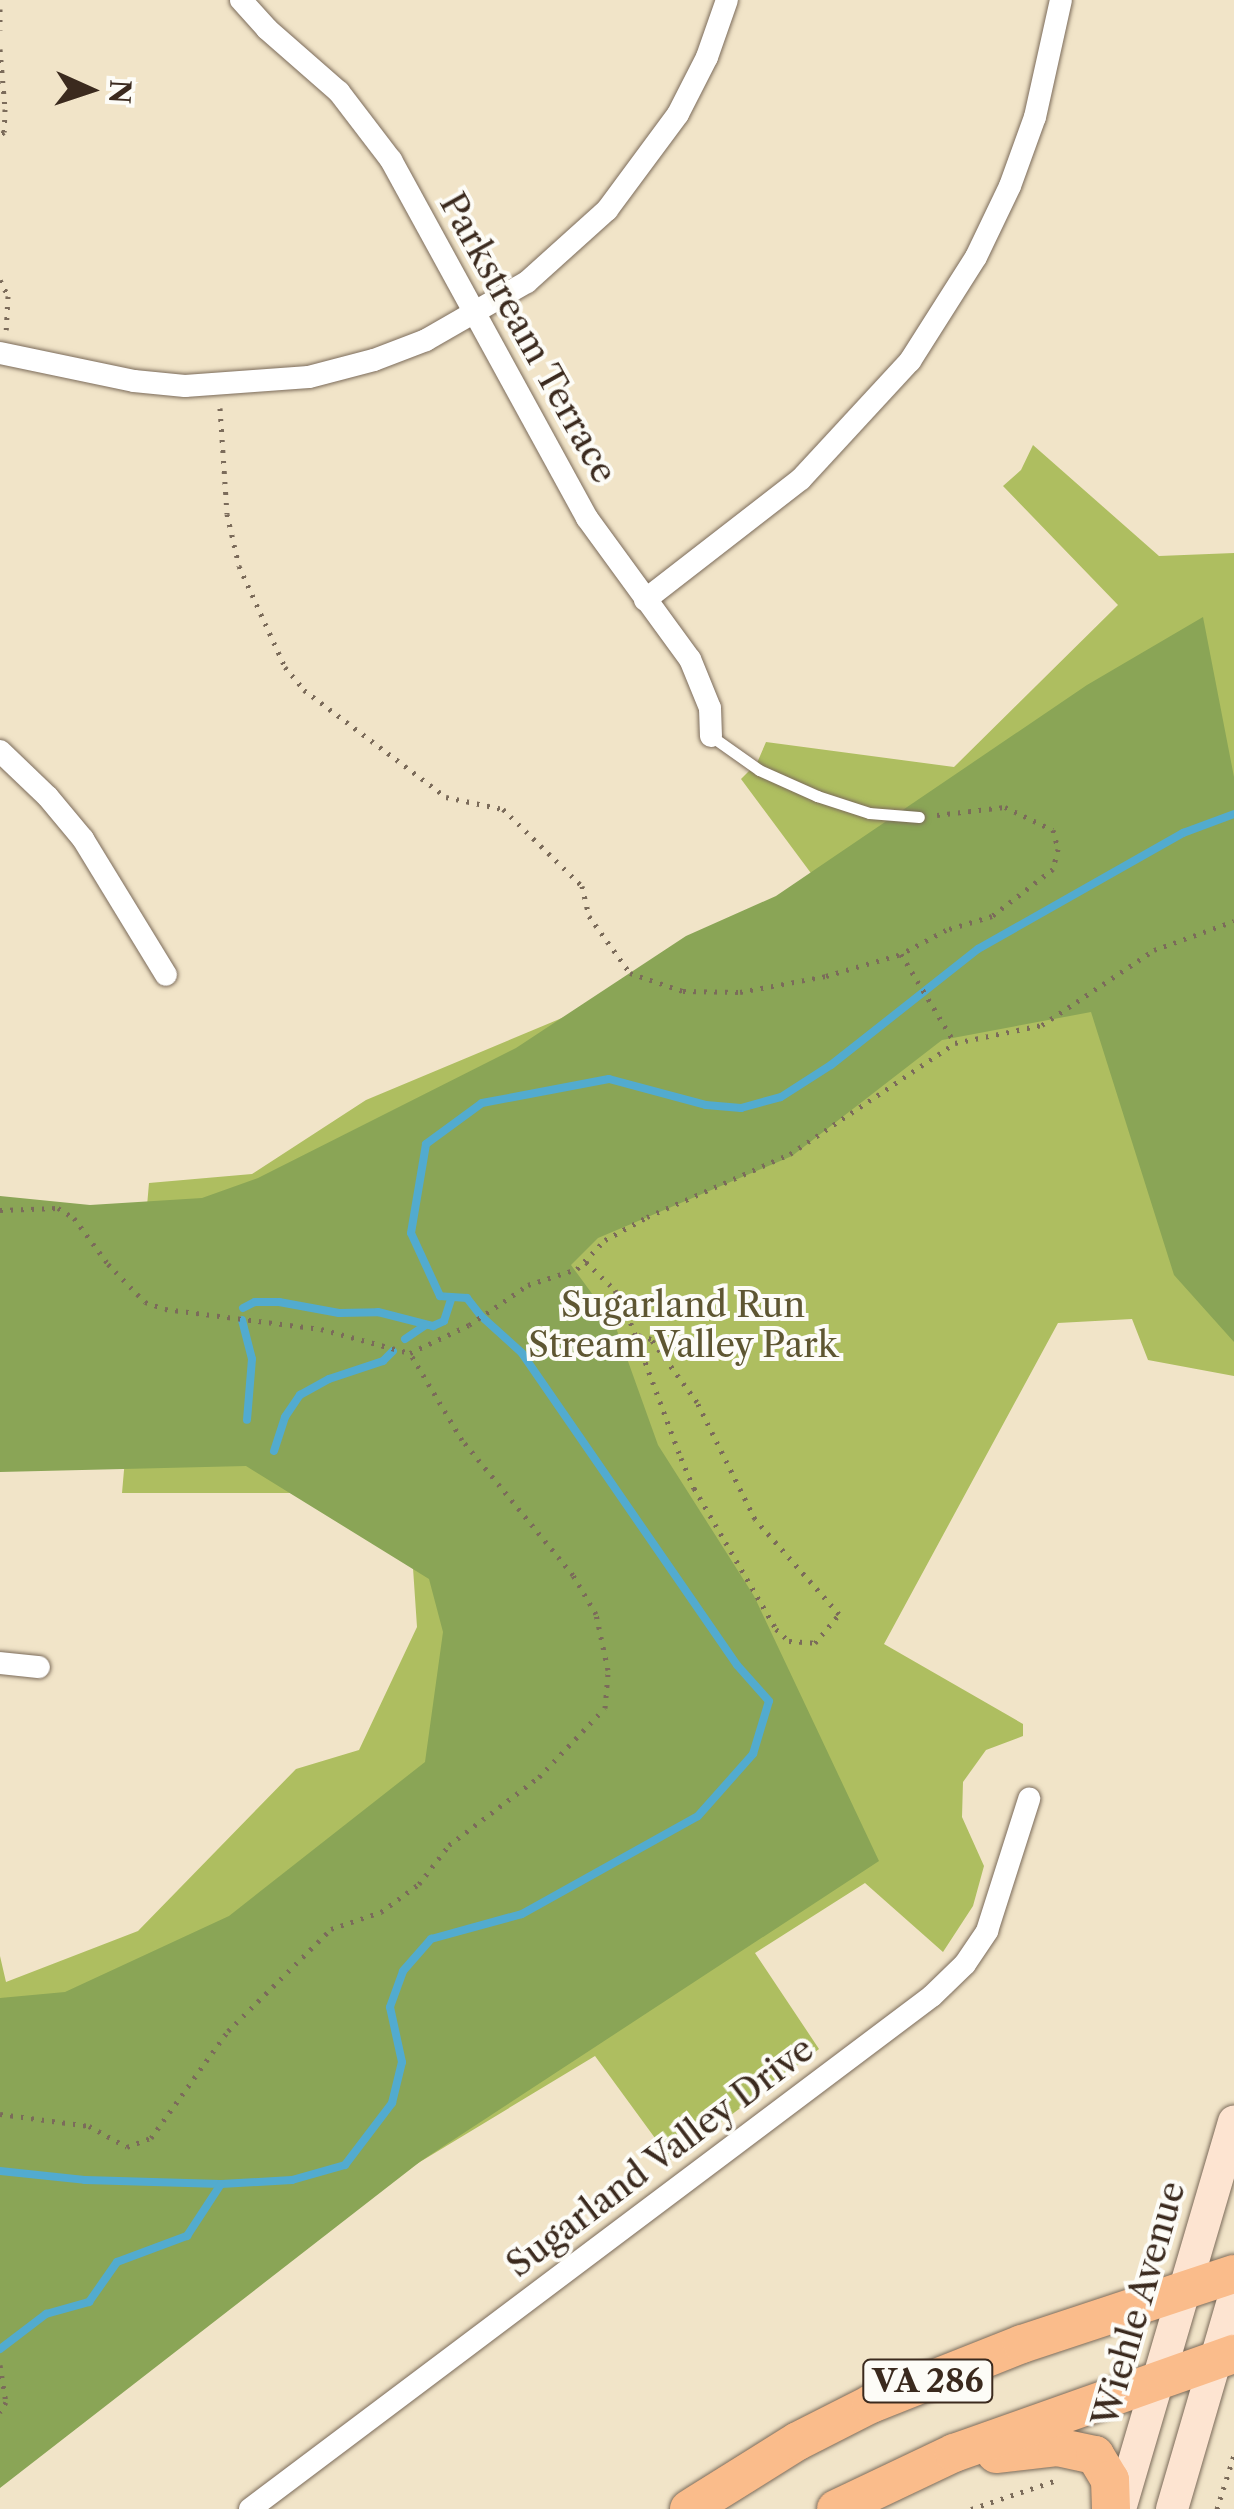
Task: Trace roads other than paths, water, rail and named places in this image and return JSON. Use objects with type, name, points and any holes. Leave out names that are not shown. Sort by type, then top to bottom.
[{"type":"highway","name":"VA 286","points":[[688,2509],[798,2441],[871,2404],[1022,2344],[1234,2274]]},
{"type":"highway","name":"VA 286","points":[[836,2509],[896,2478],[1158,2377],[1225,2357]]},
{"type":"highway","points":[[896,2478],[1006,2452],[1071,2449],[1094,2455],[1105,2466],[1110,2480],[1111,2509]]},
{"type":"main road","name":"Wiehle Avenue","points":[[1120,2509],[1234,2121]]},
{"type":"main road","points":[[1172,2509],[1225,2357],[1234,2297]]},
{"type":"street","name":"Parkstream Terrace","points":[[241,0],[369,126],[588,518],[703,682],[712,736]]},
{"type":"street","points":[[2,344],[134,381],[218,386],[309,377],[374,360],[475,315],[564,253],[646,162],[678,114],[706,57],[727,0]]},
{"type":"street","points":[[645,600],[801,479],[910,362],[976,257],[1010,186],[1035,116],[1061,0]]},
{"type":"street","points":[[0,751],[48,796],[83,839],[166,975]]},
{"type":"street","points":[[0,1663],[40,1667]]},
{"type":"street","name":"Sugarland Valley Drive","points":[[250,2509],[932,1996],[966,1964],[988,1931],[1029,1798]]},
{"type":"lane","points":[[712,736],[759,770],[818,796],[869,813],[920,818]]},
{"type":"waterway","points":[[0,2171],[85,2180],[221,2184],[292,2180],[345,2165],[392,2103],[402,2062],[390,2007],[403,1971],[431,1939],[522,1914],[698,1816],[753,1754],[769,1701],[737,1665],[522,1353],[467,1298],[440,1296],[411,1233],[426,1144],[482,1103],[609,1079],[706,1105],[741,1108],[781,1097],[831,1065],[978,949],[1183,833],[1234,814]]},
{"type":"waterway","points":[[243,1308],[255,1302],[279,1302],[339,1313],[378,1312],[433,1326],[444,1321],[452,1297]]},
{"type":"waterway","points":[[242,1320],[252,1359],[247,1420]]},
{"type":"waterway","points":[[405,1339],[426,1325]]},
{"type":"waterway","points":[[274,1451],[285,1417],[300,1395],[329,1379],[383,1361],[393,1351]]},
{"type":"waterway","points":[[0,2349],[46,2314],[89,2302],[117,2262],[187,2236],[221,2184]]},
{"type":"park label","name":"Sugarland Run Stream Valley Park","points":[[683,1325]]}]
